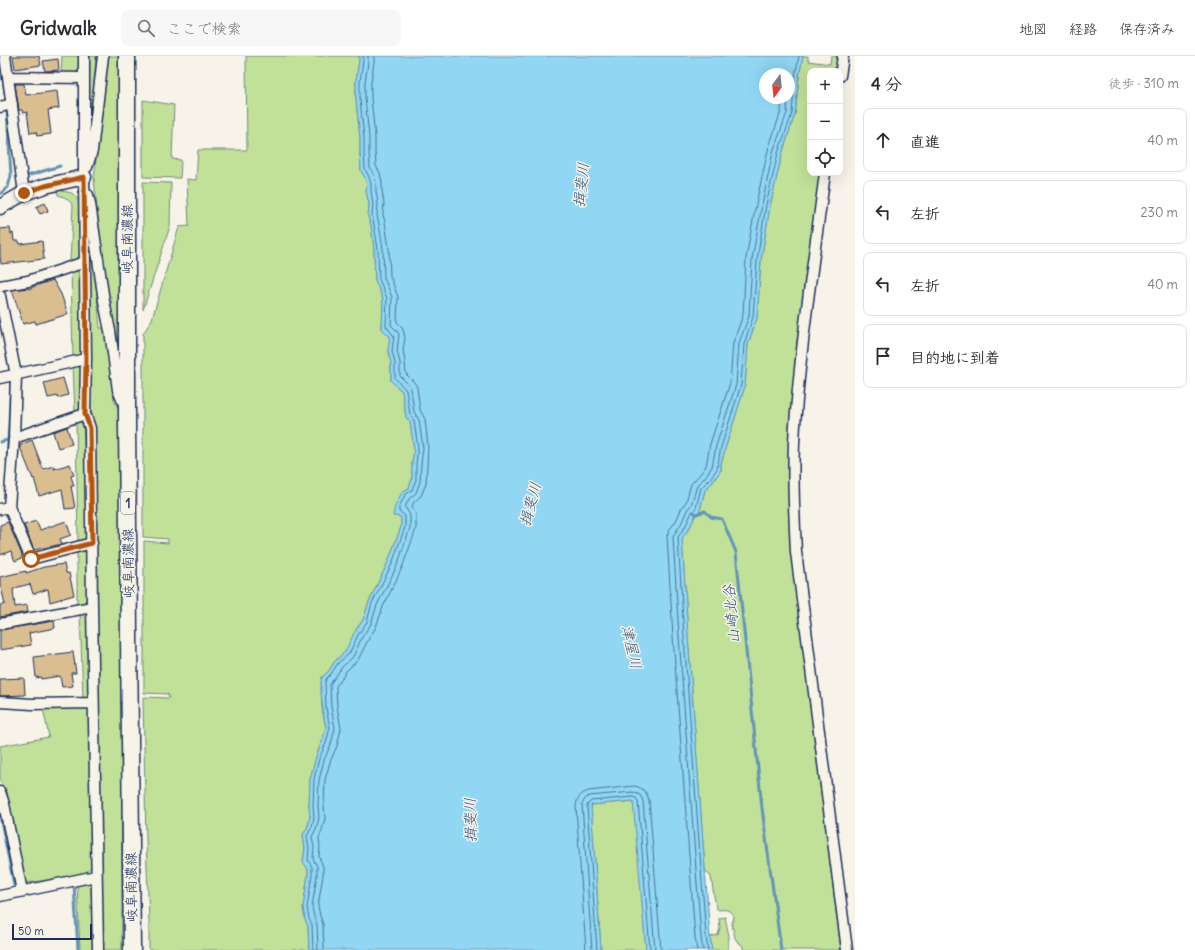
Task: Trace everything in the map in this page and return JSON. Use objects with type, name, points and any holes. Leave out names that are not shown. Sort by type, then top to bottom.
[{"type":"main road","name":"岐阜南濃線","points":[[127,56],[127,411],[132,950]]},
{"type":"street","points":[[5,56],[24,193]]},
{"type":"street","points":[[84,56],[85,414],[90,428],[93,703],[98,950]]},
{"type":"street","points":[[103,56],[92,151],[84,177],[90,204],[118,390],[127,411]]},
{"type":"street","points":[[841,68],[843,56]]},
{"type":"street","points":[[8,77],[84,78]]},
{"type":"street","points":[[0,107],[12,104]]},
{"type":"street","points":[[825,176],[802,350],[795,426],[794,498],[796,552],[847,950]]},
{"type":"street","points":[[0,207],[24,193],[45,186],[84,177]]},
{"type":"street","points":[[0,286],[28,281],[85,262]]},
{"type":"street","points":[[0,296],[16,375],[14,438],[5,508],[31,559],[92,543]]},
{"type":"street","points":[[0,378],[86,359]]},
{"type":"street","points":[[14,438],[85,414]]},
{"type":"street","points":[[0,624],[92,607]]},
{"type":"street","points":[[0,702],[32,704],[93,703]]},
{"type":"street","points":[[0,792],[4,804],[22,891]]},
{"type":"street","points":[[0,896],[96,876]]},
{"type":"green space","points":[[62,56],[81,56],[81,70],[76,74],[61,74]]},
{"type":"green space","points":[[88,56],[96,56],[89,147]]},
{"type":"green space","points":[[106,56],[121,56],[121,384],[113,338],[111,297],[106,297],[94,179]]},
{"type":"green space","points":[[246,56],[359,56],[356,81],[356,99],[360,138],[361,170],[367,185],[366,191],[369,204],[368,217],[371,225],[374,249],[375,280],[383,299],[382,328],[390,336],[388,351],[391,363],[391,381],[402,391],[406,417],[410,422],[412,434],[414,449],[412,479],[409,488],[402,492],[401,527],[388,562],[369,602],[363,620],[357,628],[345,652],[335,661],[328,672],[322,677],[322,708],[326,728],[310,779],[310,816],[308,826],[303,835],[305,848],[303,861],[308,869],[308,875],[303,907],[305,920],[308,925],[309,950],[149,950],[143,697],[169,698],[168,694],[144,693],[144,541],[168,543],[168,539],[143,537],[143,334],[152,319],[179,227],[189,226],[187,179],[196,180],[198,150],[247,150]]},
{"type":"green space","points":[[803,56],[808,56],[808,61],[830,64],[831,56],[838,56],[836,68],[807,68],[807,176],[821,176],[797,341],[790,422],[788,486],[791,555],[841,950],[744,950],[742,945],[735,938],[732,924],[734,917],[733,915],[728,910],[719,910],[716,908],[711,877],[705,870],[682,538],[689,529],[696,514],[700,510],[705,490],[721,470],[725,449],[745,386],[748,344],[757,318],[761,260],[770,206],[782,154],[795,114],[799,76]]},
{"type":"green space","points":[[143,100],[174,105],[172,159],[181,160],[180,178],[143,177]]},
{"type":"green space","points":[[143,182],[171,183],[170,226],[143,310]]},
{"type":"green space","points":[[57,190],[72,193],[81,205],[81,254],[77,259],[70,260],[73,206],[67,199],[58,195]]},
{"type":"green space","points":[[89,207],[100,328],[106,328],[114,400],[121,415],[122,950],[102,950],[95,425],[90,407]]},
{"type":"green space","points":[[80,268],[81,353],[73,359],[71,269]]},
{"type":"green space","points":[[78,363],[82,366],[82,407],[80,412],[75,412],[73,364]]},
{"type":"green space","points":[[79,419],[83,422],[88,536],[86,541],[78,542],[76,420]]},
{"type":"green space","points":[[83,548],[87,551],[87,597],[84,603],[77,604],[77,549]]},
{"type":"green space","points":[[80,613],[87,615],[88,696],[85,699],[83,699]]},
{"type":"green space","points":[[85,706],[89,709],[91,867],[85,873],[27,883],[23,878],[7,791],[0,782],[0,746],[49,737],[43,708]]},
{"type":"green space","points":[[634,801],[646,950],[601,950],[591,805]]},
{"type":"green space","points":[[89,881],[91,884],[93,950],[80,950],[77,883]]},
{"type":"green space","points":[[725,917],[729,936],[728,950],[712,950],[710,937],[718,935],[720,928],[719,918]]},
{"type":"water","points":[[359,56],[803,56],[799,76],[795,114],[782,154],[770,206],[761,260],[757,318],[748,344],[745,386],[725,449],[721,470],[705,490],[700,510],[696,514],[689,529],[682,538],[712,950],[646,950],[633,801],[591,805],[601,950],[309,950],[308,926],[305,920],[303,907],[308,869],[303,862],[305,848],[303,835],[308,826],[310,816],[310,779],[326,728],[321,693],[322,677],[328,672],[335,661],[345,652],[354,633],[363,620],[369,602],[388,562],[401,527],[401,517],[393,516],[395,506],[402,492],[409,488],[412,479],[414,449],[410,422],[406,417],[402,391],[391,381],[391,363],[388,351],[390,336],[385,333],[382,328],[383,299],[375,280],[374,249],[371,225],[368,217],[369,204],[366,191],[367,185],[361,171],[356,81]]},
{"type":"building","points":[[13,56],[39,56],[41,65],[15,69]]},
{"type":"building","points":[[58,59],[59,70],[45,71],[43,61]]},
{"type":"building","points":[[15,84],[24,84],[26,95],[57,91],[59,108],[48,110],[51,134],[37,136],[36,132],[30,133],[27,112],[23,113],[22,110],[19,110]]},
{"type":"building","points":[[45,203],[48,211],[40,214],[36,207]]},
{"type":"building","points":[[10,228],[11,234],[13,233],[14,241],[19,241],[20,244],[42,241],[44,259],[1,264],[0,229]]},
{"type":"building","points":[[53,280],[61,294],[68,314],[36,324],[35,321],[23,324],[12,290],[29,289]]},
{"type":"building","points":[[63,378],[68,395],[58,398],[58,396],[48,398],[44,383]]},
{"type":"building","points":[[67,427],[72,444],[58,448],[53,432]]},
{"type":"building","points":[[32,440],[43,469],[54,466],[54,469],[70,464],[74,475],[71,476],[74,486],[71,486],[75,508],[65,509],[62,489],[39,496],[34,478],[33,479],[20,447],[20,445]]},
{"type":"building","points":[[36,521],[40,530],[66,521],[71,535],[60,539],[62,544],[34,550],[24,525]]},
{"type":"building","points":[[8,522],[22,555],[22,558],[15,561],[11,551],[0,555],[0,525]]},
{"type":"building","points":[[64,564],[66,573],[69,573],[74,595],[50,602],[48,589],[33,594],[30,584],[14,588],[15,607],[27,605],[28,612],[0,617],[0,605],[5,604],[0,577],[26,571],[26,573],[44,567]]},
{"type":"building","points":[[54,621],[55,628],[29,633],[31,645],[0,650],[0,630]]},
{"type":"building","points":[[73,652],[76,673],[71,673],[73,686],[62,687],[60,676],[41,679],[41,677],[36,678],[34,657]]},
{"type":"building","points":[[24,678],[25,695],[0,696],[0,679]]},
{"type":"waterway","points":[[0,58],[6,100]]},
{"type":"waterway","points":[[0,194],[8,187],[11,176],[7,111]]},
{"type":"waterway","points":[[27,176],[60,166]]},
{"type":"waterway","points":[[7,461],[11,381]]},
{"type":"waterway","points":[[0,442],[8,440]]},
{"type":"waterway","name":"山崎北谷","points":[[694,512],[696,514],[705,511],[711,517],[722,519],[736,552],[762,808],[781,950]]},
{"type":"waterway","points":[[0,816],[14,885]]},
{"type":"waterway","points":[[74,885],[78,950]]},
{"type":"route","points":[[24,193],[45,186],[84,177],[86,359],[85,414],[90,428],[92,543],[31,559]]},
{"type":"water label","name":"揖斐川","points":[[581,185]]},
{"type":"water label","name":"揖斐川","points":[[530,504]]},
{"type":"water label","name":"津屋川","points":[[632,647]]},
{"type":"water label","name":"揖斐川","points":[[470,820]]}]
